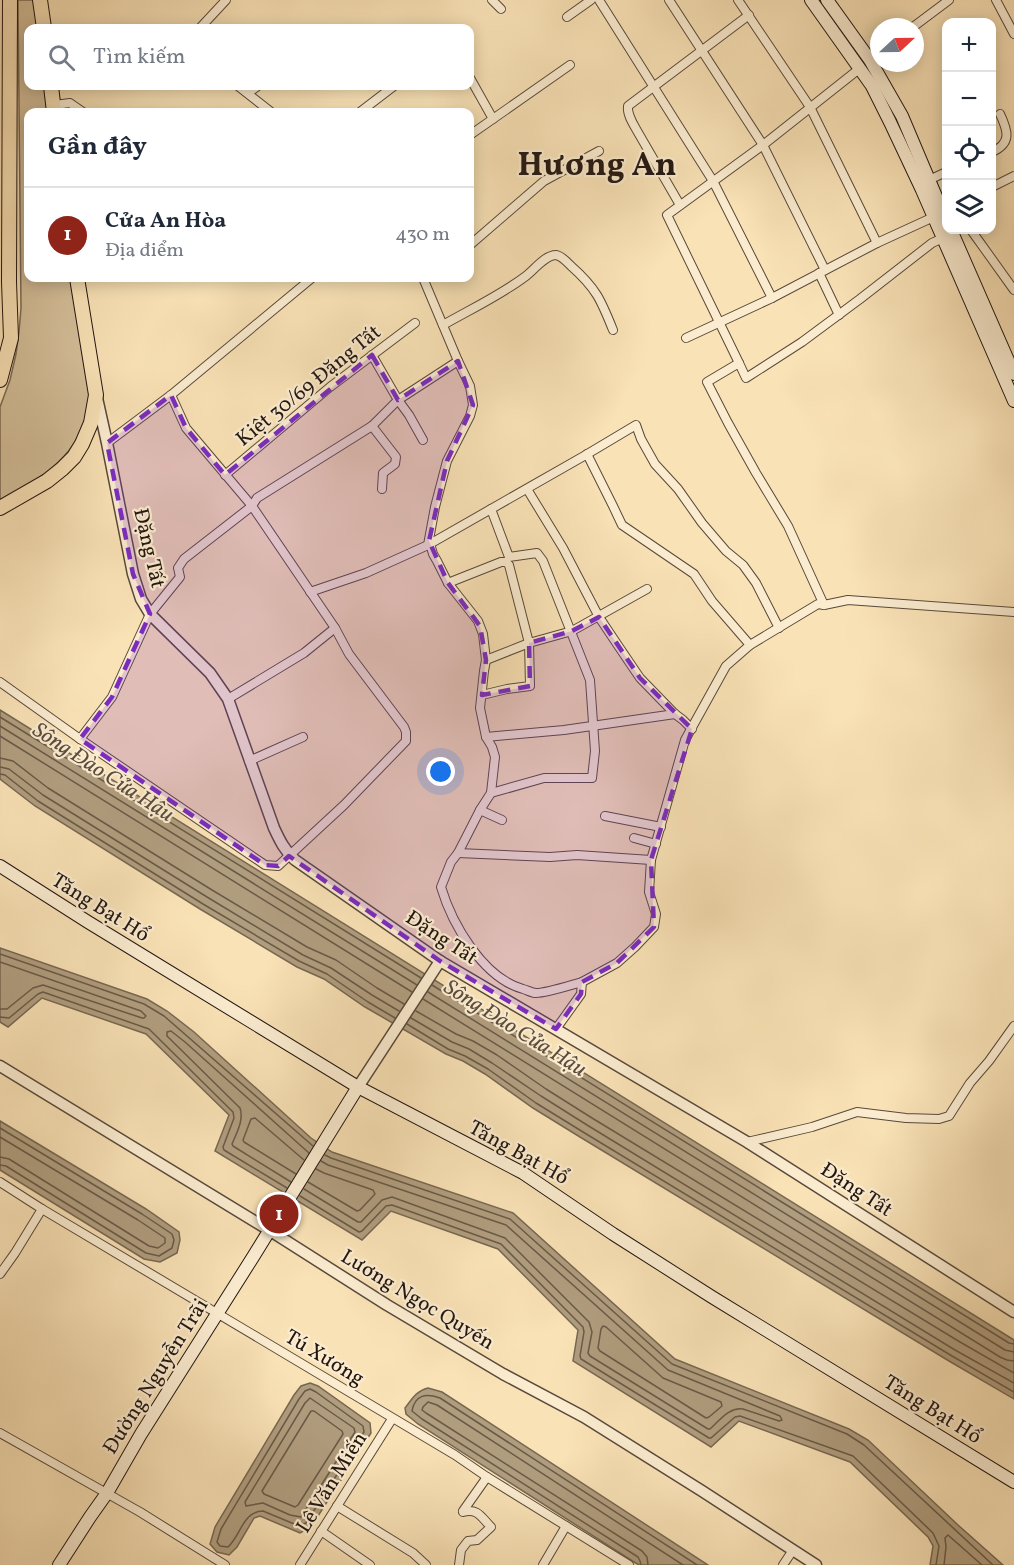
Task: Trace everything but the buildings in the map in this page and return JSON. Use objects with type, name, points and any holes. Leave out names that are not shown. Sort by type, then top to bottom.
[{"type":"main road","points":[[1,376],[11,338],[9,282],[10,0]]},
{"type":"main road","points":[[40,0],[43,24]]},
{"type":"main road","points":[[812,0],[872,86],[942,215]]},
{"type":"main road","points":[[827,0],[870,52]]},
{"type":"main road","points":[[881,72],[902,116],[942,215]]},
{"type":"main road","points":[[52,90],[54,108]]},
{"type":"main road","points":[[947,234],[1014,374]]},
{"type":"main road","points":[[947,234],[1014,401]]},
{"type":"main road","points":[[0,508],[47,481],[62,469],[74,457],[91,423],[96,395],[78,282]]},
{"type":"main road","name":"Tăng Bạt Hổ","points":[[0,866],[358,1087],[523,1173],[712,1297],[1014,1482]]},
{"type":"main road","name":"Đường Nguyễn Trãi","points":[[60,1565],[358,1087]]},
{"type":"street","points":[[204,24],[226,0]]},
{"type":"street","points":[[492,0],[501,9]]},
{"type":"street","points":[[567,17],[591,0]]},
{"type":"street","points":[[599,0],[713,181],[772,298]]},
{"type":"street","points":[[669,0],[764,145],[822,272],[839,315]]},
{"type":"street","points":[[738,0],[810,107],[877,243]]},
{"type":"street","points":[[924,19],[949,0]]},
{"type":"street","points":[[996,0],[1014,34]]},
{"type":"street","points":[[680,205],[636,129],[628,112],[628,106],[749,15]]},
{"type":"street","points":[[474,132],[570,65]]},
{"type":"street","points":[[859,69],[764,145],[667,215],[746,378],[802,342],[947,234]]},
{"type":"street","points":[[474,85],[493,119]]},
{"type":"street","points":[[244,90],[264,108]]},
{"type":"street","points":[[248,93],[252,90]]},
{"type":"street","points":[[365,108],[389,90]]},
{"type":"street","points":[[57,108],[70,103],[77,108]]},
{"type":"street","points":[[996,150],[1005,141],[1007,129],[1000,114]]},
{"type":"street","points":[[474,242],[544,181],[599,151]]},
{"type":"street","points":[[929,180],[942,174]]},
{"type":"street","points":[[996,185],[1014,176]]},
{"type":"street","points":[[686,338],[772,298],[877,243],[942,215]]},
{"type":"street","points":[[974,234],[1014,290]]},
{"type":"street","points":[[443,325],[510,286],[547,258],[555,255],[562,258],[593,288],[613,330]]},
{"type":"street","points":[[107,443],[171,395],[307,282]]},
{"type":"street","points":[[425,282],[472,391],[473,405],[470,416],[447,461],[428,545],[448,583],[478,621],[483,634],[486,660],[480,708],[486,737],[495,757],[491,794],[451,862],[441,886],[453,917],[474,951],[491,971],[515,987],[536,993],[582,982],[617,963],[654,927],[656,914],[649,892],[651,860],[685,740],[726,666],[750,645],[818,604],[848,600],[1014,612]]},
{"type":"street","name":"Kiệt 30/69 Đặng Tất","points":[[225,475],[330,387],[415,323]]},
{"type":"street","points":[[372,355],[423,440]]},
{"type":"street","points":[[80,739],[112,697],[150,614],[180,578],[178,568],[184,559],[252,506],[257,498],[372,426],[398,400],[458,361]]},
{"type":"street","points":[[739,363],[707,382],[756,473],[788,526],[824,605]]},
{"type":"street","name":"Đặng Tất","points":[[96,395],[133,574],[141,599],[150,614],[210,673],[228,699],[274,828],[289,855],[440,961],[747,1142],[1014,1311]]},
{"type":"street","points":[[0,682],[265,865],[278,866],[344,805],[406,741],[404,727],[349,654],[335,628],[252,506],[186,428],[171,395]]},
{"type":"street","points":[[310,592],[366,573],[428,545],[636,424],[640,439],[655,464],[678,489],[702,523],[726,551],[743,565],[756,583],[779,628]]},
{"type":"street","points":[[372,426],[396,457],[395,464],[383,473],[382,489]]},
{"type":"street","points":[[587,454],[622,525],[694,574],[712,601],[750,645]]},
{"type":"street","points":[[527,489],[563,548],[599,617],[640,678],[692,729]]},
{"type":"street","points":[[482,695],[530,686],[529,643],[509,561],[491,509]]},
{"type":"street","points":[[448,583],[501,562],[537,553],[543,561],[590,680],[595,751],[592,778],[544,778],[491,794]]},
{"type":"street","points":[[486,660],[529,643],[572,631],[647,589]]},
{"type":"street","points":[[228,699],[304,653],[335,628]]},
{"type":"street","points":[[486,737],[564,730],[675,714]]},
{"type":"street","points":[[249,761],[303,737]]},
{"type":"street","points":[[480,810],[502,820]]},
{"type":"street","points":[[605,816],[661,827]]},
{"type":"street","points":[[634,838],[656,844]]},
{"type":"street","points":[[458,853],[550,857],[577,855],[651,860]]},
{"type":"street","points":[[358,1087],[440,961]]},
{"type":"street","points":[[556,1029],[581,994],[582,982]]},
{"type":"street","points":[[747,1142],[812,1127],[857,1112],[906,1118],[939,1119],[949,1116],[970,1083],[1014,1026]]},
{"type":"street","name":"Lương Ngọc Quyến","points":[[0,1066],[269,1230],[387,1305],[503,1374],[584,1417],[816,1565]]},
{"type":"street","name":"Tú Xương","points":[[0,1182],[455,1455],[629,1565]]},
{"type":"street","points":[[0,1274],[42,1209]]},
{"type":"street","name":"Lê Văn Miến","points":[[300,1565],[392,1419]]},
{"type":"street","points":[[0,1433],[107,1493],[225,1565]]},
{"type":"street","points":[[459,1565],[461,1550],[468,1541],[477,1540],[491,1527],[476,1512],[471,1510],[463,1512],[487,1477]]},
{"type":"street","points":[[337,1506],[413,1553],[426,1565]]},
{"type":"street","points":[[543,1565],[566,1526]]},
{"type":"street","points":[[321,1531],[370,1565]]},
{"type":"street","points":[[783,1565],[794,1550]]},
{"type":"highlighted area","points":[[372,355],[398,400],[458,361],[473,405],[447,461],[429,541],[448,583],[480,626],[486,660],[482,695],[530,686],[529,643],[572,631],[599,617],[640,678],[692,729],[651,860],[654,927],[617,963],[582,982],[581,994],[556,1029],[440,961],[289,856],[278,866],[265,865],[80,739],[112,697],[150,614],[133,574],[107,443],[171,395],[186,428],[225,475]]},
{"type":"shaded area","points":[[18,0],[34,0],[37,24],[24,24],[24,90],[47,90],[49,108],[24,108],[24,282],[75,282],[90,389],[82,429],[73,445],[49,470],[0,502],[0,407],[16,354],[21,308]]},
{"type":"water","points":[[0,710],[1014,1340],[1014,1399],[580,1137],[533,1108],[485,1074],[365,1007],[324,979],[297,967],[35,806],[0,779]]},
{"type":"water","points":[[0,948],[147,999],[167,1011],[194,1032],[311,1138],[332,1152],[513,1213],[675,1359],[849,1429],[868,1440],[1003,1565],[930,1565],[933,1546],[928,1537],[850,1462],[739,1421],[711,1447],[573,1361],[578,1330],[498,1249],[391,1211],[362,1240],[215,1151],[229,1115],[146,1034],[42,998],[8,1027],[0,1022]]},
{"type":"water","points":[[0,1121],[146,1209],[179,1232],[177,1253],[160,1262],[144,1259],[0,1170]]},
{"type":"water","points":[[310,1383],[318,1386],[370,1423],[371,1433],[311,1527],[300,1533],[260,1516],[254,1518],[237,1547],[229,1555],[217,1552],[210,1544],[215,1527],[294,1395],[301,1386]]},
{"type":"water","points":[[428,1388],[442,1392],[708,1565],[639,1565],[634,1562],[418,1424],[406,1414],[405,1408],[412,1399],[420,1391]]},
{"type":"place","name":"Cửa An Hòa","points":[[279,1214]]},
{"type":"district","name":"Hương An","points":[[597,163]]},
{"type":"water label","name":"Sông Đào Cửa Hậu","points":[[104,771]]},
{"type":"water label","name":"Sông Đào Cửa Hậu","points":[[516,1027]]}]
